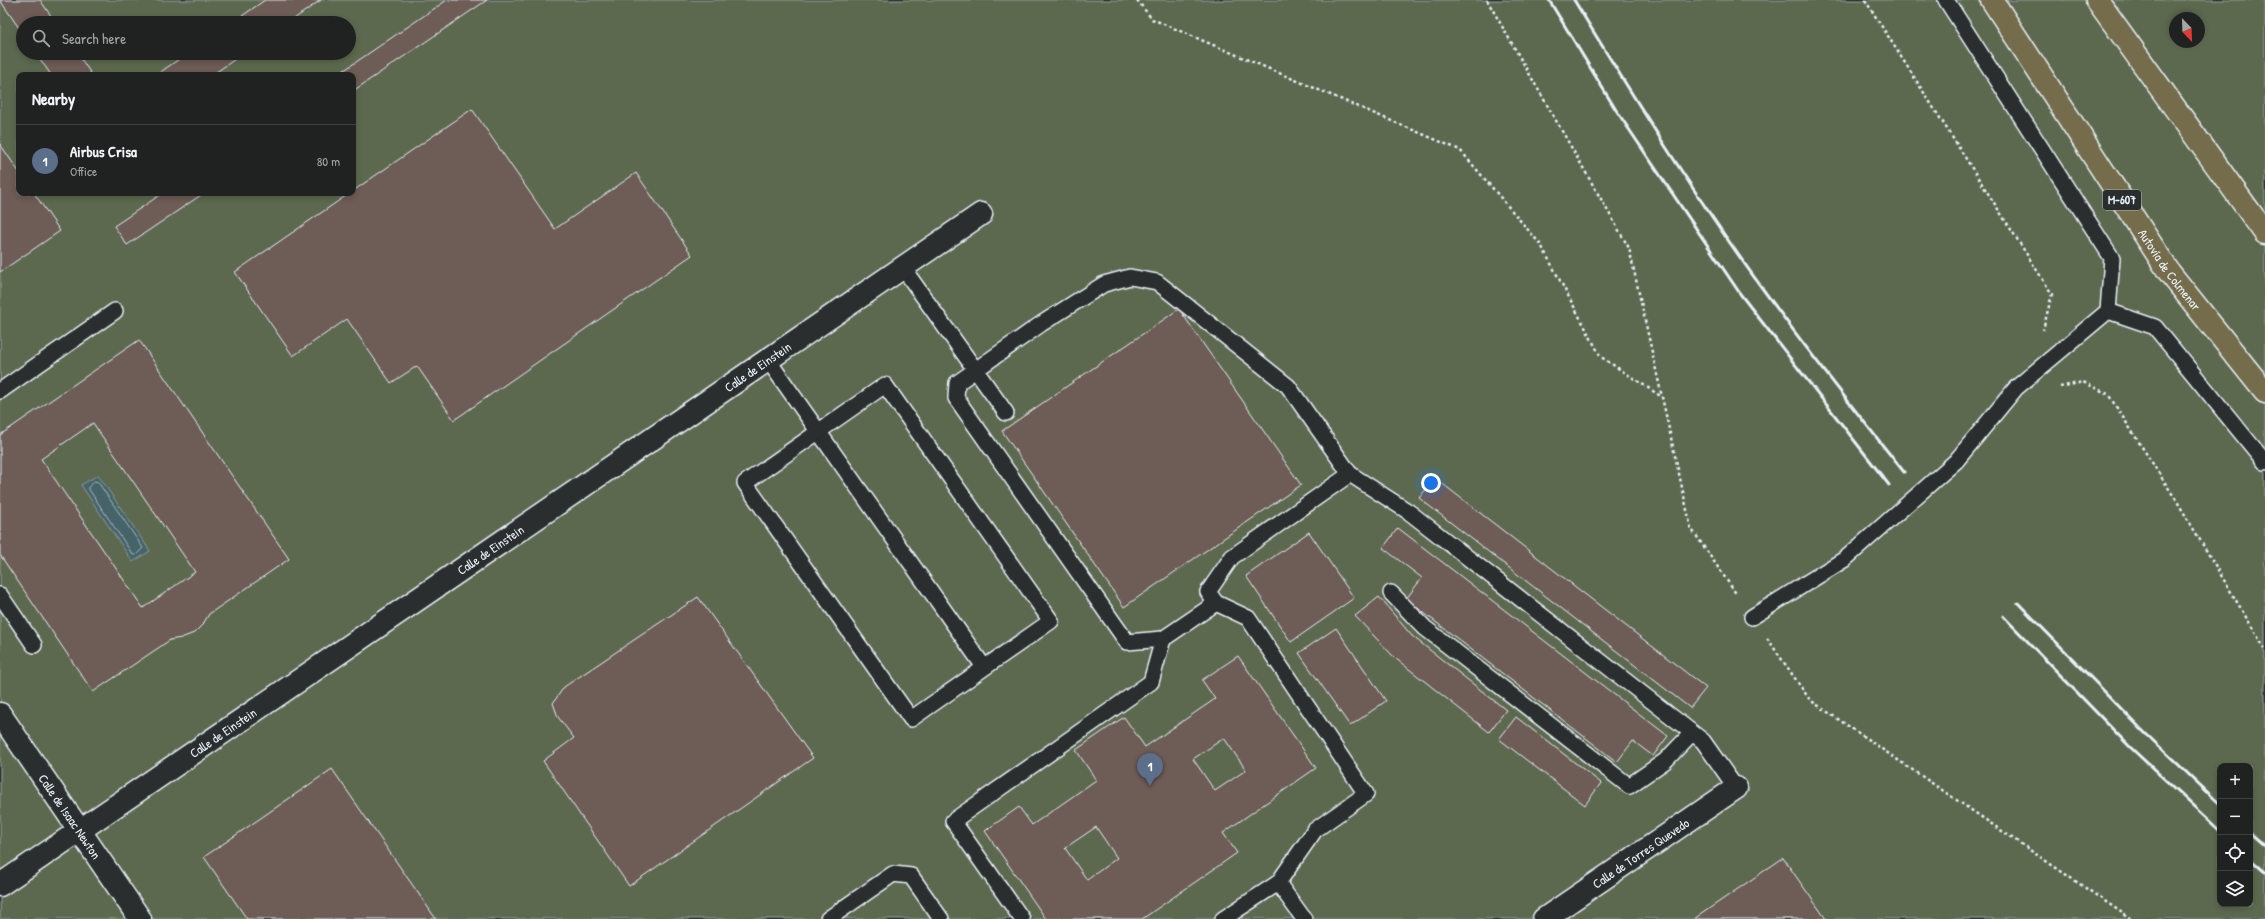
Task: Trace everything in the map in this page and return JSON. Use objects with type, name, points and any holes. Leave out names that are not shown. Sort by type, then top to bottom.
[{"type":"highway","name":"Autovía de Colmenar","points":[[1992,0],[2169,272],[2265,392]]},
{"type":"highway","points":[[2097,0],[2265,234]]},
{"type":"street","name":"Calle de Einstein","points":[[0,885],[981,214]]},
{"type":"street","name":"Calle de Isaac Newton","points":[[0,714],[140,919]]},
{"type":"street","name":"Calle de Torres Quevedo","points":[[1544,919],[1736,788]]},
{"type":"lane","points":[[1752,617],[1845,559],[1956,461],[2016,388],[2108,311],[2112,258],[1946,0]]},
{"type":"lane","points":[[903,268],[1006,413]]},
{"type":"lane","points":[[1216,603],[1163,639],[1127,642],[956,398],[957,383],[1104,284],[1130,278],[1157,282],[1288,386],[1350,474],[1409,512],[1703,741],[1736,788]]},
{"type":"lane","points":[[0,391],[115,311]]},
{"type":"lane","points":[[2108,311],[2155,327],[2265,462]]},
{"type":"lane","points":[[768,360],[984,667]]},
{"type":"lane","points":[[885,385],[1050,621],[911,719],[745,483],[819,431],[885,385]]},
{"type":"lane","points":[[1223,919],[1278,883],[1315,830],[1366,794],[1248,618],[1216,603],[1208,592],[1232,557],[1350,474]]},
{"type":"lane","points":[[1391,593],[1425,628],[1629,786],[1665,762],[1692,733]]},
{"type":"lane","points":[[0,595],[34,645]]},
{"type":"lane","points":[[1022,919],[953,821],[1151,682],[1163,639]]},
{"type":"lane","points":[[828,919],[893,874],[911,876],[941,919]]},
{"type":"lane","points":[[1278,883],[1304,919]]},
{"type":"path","points":[[1137,0],[1152,19],[1460,150],[1541,245],[1601,358],[1662,397]]},
{"type":"path","points":[[1487,0],[1629,248],[1691,528],[1810,700],[2131,919]]},
{"type":"green space","points":[[0,0],[2265,0],[2265,919],[0,919]]},
{"type":"water","points":[[98,475],[150,551],[133,562],[81,485]]},
{"type":"building","points":[[0,0],[40,0],[51,16],[16,16],[16,24]]},
{"type":"building","points":[[265,0],[321,0],[298,16],[242,16]]},
{"type":"building","points":[[447,0],[487,0],[356,89],[356,72],[341,72]]},
{"type":"building","points":[[41,60],[82,60],[90,72],[49,72]]},
{"type":"building","points":[[178,60],[234,60],[216,72],[160,72]]},
{"type":"building","points":[[472,109],[555,229],[636,173],[692,255],[454,420],[417,366],[391,383],[347,319],[293,356],[235,272],[346,196],[356,196],[356,189]]},
{"type":"building","points":[[0,144],[16,168],[16,196],[36,196],[60,231],[0,272]]},
{"type":"building","points":[[159,196],[200,196],[127,245],[114,226]]},
{"type":"building","points":[[1179,309],[1301,485],[1124,607],[1002,431]]},
{"type":"building","points":[[139,340],[289,559],[209,614],[203,624],[194,633],[170,640],[93,692],[0,555],[0,435]],"holes":[[[93,423],[195,572],[143,608],[41,459]]]},
{"type":"building","points":[[1435,478],[1706,688],[1690,708],[1419,498]]},
{"type":"building","points":[[1398,528],[1668,736],[1653,756],[1633,741],[1617,762],[1406,599],[1422,578],[1383,548]]},
{"type":"building","points":[[1309,532],[1354,598],[1291,642],[1246,576]]},
{"type":"building","points":[[698,597],[813,758],[629,886],[543,761],[574,738],[558,717],[553,703],[564,687]]},
{"type":"building","points":[[1379,597],[1412,636],[1506,710],[1489,732],[1395,658],[1355,616]]},
{"type":"building","points":[[1336,628],[1386,701],[1350,726],[1299,653]]},
{"type":"building","points":[[1238,656],[1316,768],[1223,833],[1237,853],[1142,919],[1046,919],[985,831],[1019,807],[1032,825],[1096,780],[1076,750],[1124,717],[1145,747],[1215,699],[1202,680]],"holes":[[[1224,738],[1246,770],[1215,791],[1193,759]],[[1096,827],[1117,858],[1087,880],[1065,848]]]},
{"type":"building","points":[[1516,717],[1601,783],[1585,805],[1499,739]]},
{"type":"building","points":[[332,769],[436,919],[247,919],[204,857]]},
{"type":"building","points":[[1783,858],[1826,919],[1694,919]]},
{"type":"railway","points":[[1549,0],[1616,110],[1741,295],[1889,485]]},
{"type":"railway","points":[[1574,0],[1665,146],[1737,253],[1814,358],[1904,472]]},
{"type":"railway","points":[[2018,603],[2145,733],[2217,801]]},
{"type":"railway","points":[[2003,616],[2130,747],[2217,828]]},
{"type":"railway","points":[[2252,835],[2265,846]]},
{"type":"railway","points":[[2253,862],[2265,872]]},
{"type":"place","name":"Airbus Crisa","points":[[1150,786]]}]
